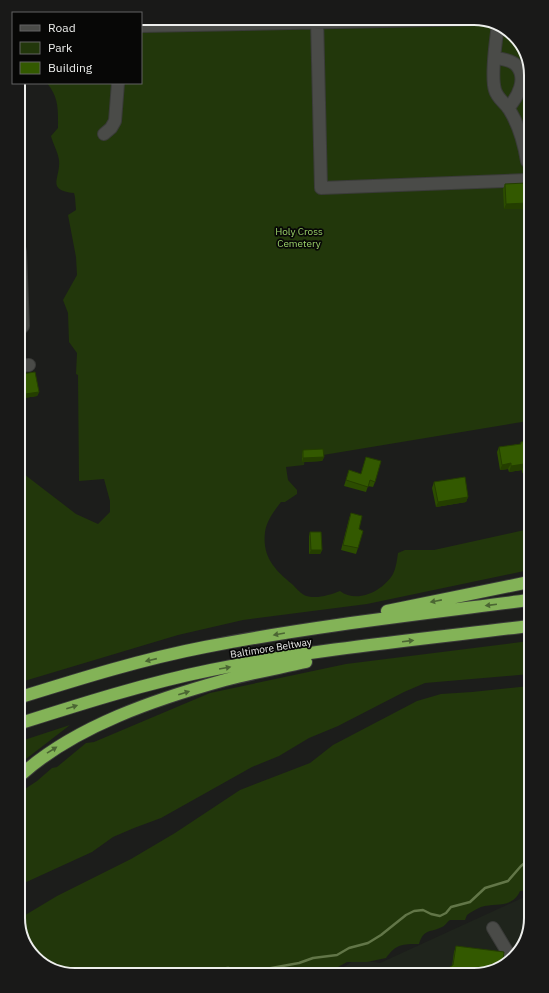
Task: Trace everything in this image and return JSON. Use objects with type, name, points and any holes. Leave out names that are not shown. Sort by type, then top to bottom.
[{"type":"highway","points":[[296,631],[524,583]]},
{"type":"highway","name":"Baltimore Beltway","points":[[25,696],[73,680],[204,647],[296,631],[524,601]]},
{"type":"highway","name":"Baltimore Beltway","points":[[25,722],[152,684],[211,670],[369,646],[524,627]]},
{"type":"highway","points":[[25,771],[47,753],[68,740],[94,727],[166,698],[226,680],[369,646]]},
{"type":"lane","points":[[142,26],[162,25]]},
{"type":"lane","points":[[317,25],[321,188],[524,180]]},
{"type":"lane","points":[[497,31],[495,58],[495,90],[514,119],[522,137],[524,147]]},
{"type":"lane","points":[[495,58],[509,60],[516,64],[520,72],[522,82],[520,90],[515,100],[508,108]]},
{"type":"lane","points":[[104,134],[111,128],[115,121],[118,84]]},
{"type":"lane","points":[[493,928],[509,954]]},
{"type":"shaded area","points":[[524,897],[523,928],[519,940],[507,956],[493,964],[474,968],[342,968],[356,959],[380,963]]},
{"type":"green space","name":"Holy Cross Cemetery","points":[[142,25],[477,25],[496,30],[507,37],[514,45],[520,56],[524,75],[524,422],[305,458],[304,465],[286,467],[288,480],[297,490],[297,494],[285,502],[281,502],[273,512],[266,528],[265,541],[268,556],[275,568],[300,592],[304,595],[312,597],[340,591],[347,595],[354,596],[369,594],[383,586],[389,580],[396,567],[398,553],[405,550],[434,550],[524,530],[524,571],[367,604],[243,620],[178,635],[25,681],[25,475],[76,514],[98,524],[110,512],[110,501],[104,479],[79,481],[78,375],[76,374],[77,353],[69,342],[68,313],[63,300],[77,275],[76,257],[68,215],[76,210],[74,193],[60,189],[56,182],[59,160],[51,136],[58,128],[58,109],[56,99],[48,84],[142,84]]},
{"type":"green space","points":[[524,642],[524,675],[425,683],[404,692],[338,726],[309,738],[279,756],[252,767],[161,818],[113,837],[92,852],[25,883],[25,789],[52,768],[57,767],[86,743],[94,742],[210,693],[346,664]]},
{"type":"green space","points":[[524,687],[524,891],[520,891],[517,897],[508,903],[481,907],[467,915],[465,920],[450,920],[438,929],[425,933],[419,944],[408,944],[396,947],[386,958],[367,962],[347,962],[336,968],[72,968],[56,964],[45,958],[32,943],[26,928],[25,915],[57,896],[131,859],[175,833],[240,790],[310,763],[333,745],[417,701],[441,694]]},
{"type":"green space","points":[[70,725],[25,760],[25,740]]},
{"type":"building","points":[[524,183],[524,203],[506,204],[505,184]]},
{"type":"building","points":[[35,372],[39,392],[25,394],[25,374]]},
{"type":"building","points":[[521,442],[524,442],[524,464],[511,466],[511,463],[502,465],[499,447],[521,444]]},
{"type":"building","points":[[323,449],[324,457],[303,458],[303,450]]},
{"type":"building","points":[[366,457],[381,461],[375,482],[370,480],[368,487],[346,480],[349,470],[361,474]]},
{"type":"building","points":[[465,477],[468,497],[438,502],[434,482]]},
{"type":"building","points":[[351,513],[362,516],[359,529],[363,531],[358,548],[343,545]]},
{"type":"building","points":[[310,532],[321,532],[322,550],[311,550]]},
{"type":"building","points":[[456,946],[504,952],[503,958],[484,967],[448,968],[453,965]]},
{"type":"waterway","points":[[272,968],[299,963],[313,958],[337,955],[349,948],[368,943],[381,935],[406,915],[414,911],[423,910],[440,916],[446,913],[451,907],[470,902],[485,888],[508,881],[524,864]]}]
